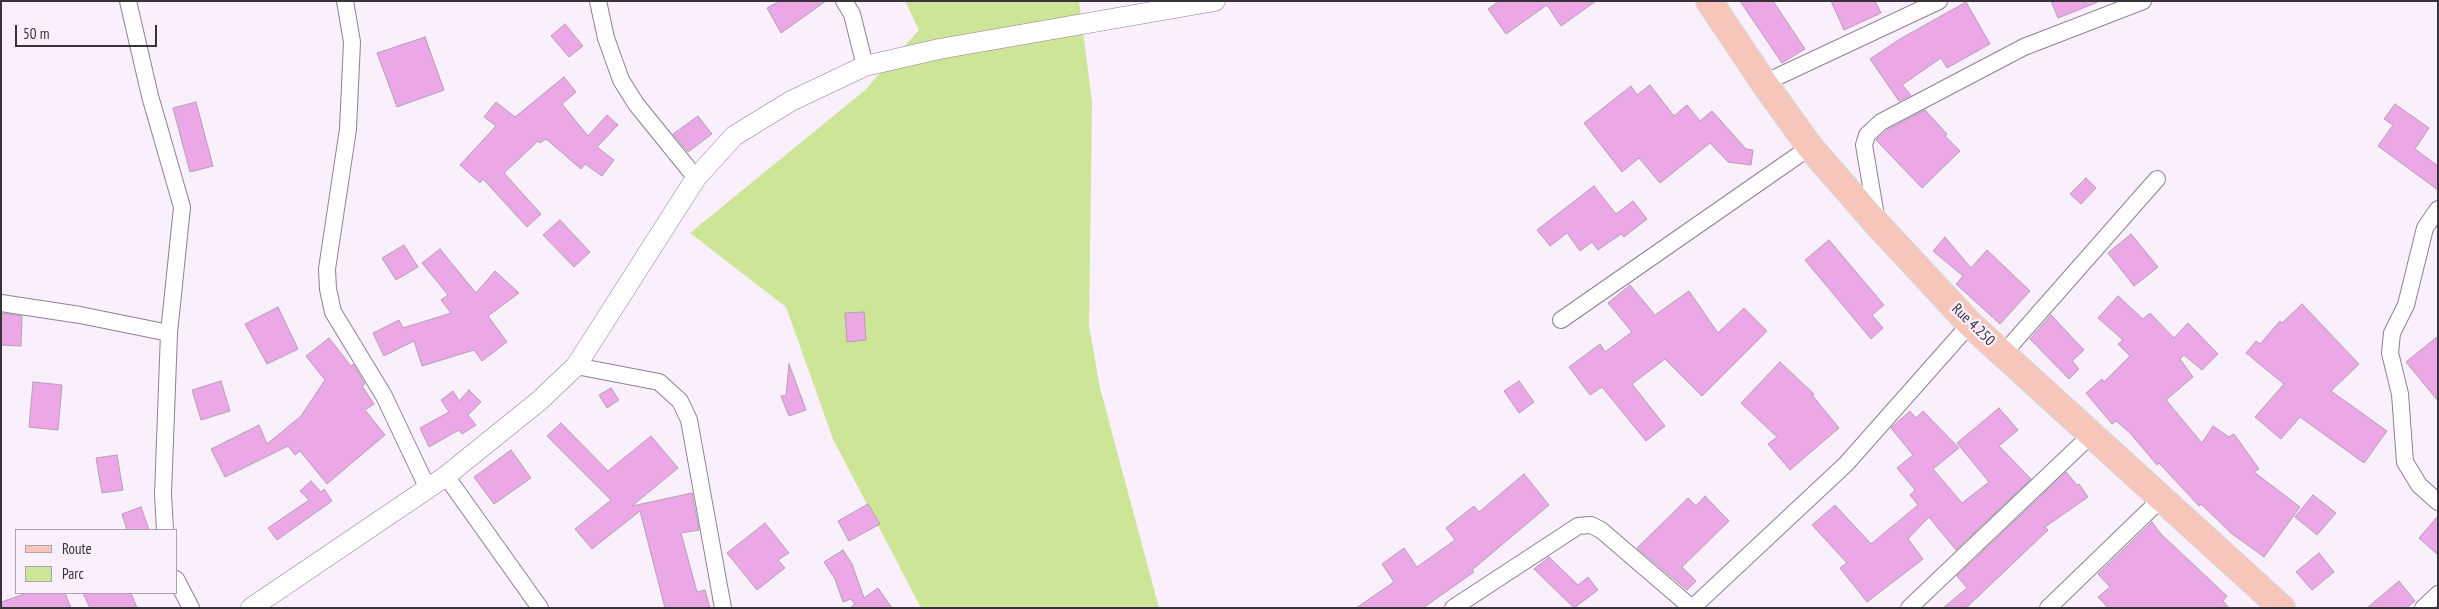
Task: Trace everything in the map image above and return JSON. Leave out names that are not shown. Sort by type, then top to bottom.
[{"type":"main road","name":"Rue 4.250","points":[[1709,1],[1764,83],[1810,146],[1877,224],[1970,324],[2282,608]]},
{"type":"street","points":[[128,1],[150,96],[182,207],[169,333],[162,494],[165,529]]},
{"type":"street","points":[[345,1],[352,42],[348,129],[327,269],[328,290],[333,312],[384,396],[428,489]]},
{"type":"street","points":[[598,1],[606,38],[621,80],[636,104],[696,178]]},
{"type":"street","points":[[844,1],[852,14],[865,66]]},
{"type":"street","points":[[251,608],[446,476],[539,401],[576,366],[696,178],[734,136],[790,101],[865,66],[939,49],[1215,1]]},
{"type":"street","points":[[1764,83],[1939,1]]},
{"type":"street","points":[[1877,224],[1864,145],[1867,135],[1881,122],[2024,48],[2143,1]]},
{"type":"street","points":[[1561,320],[1810,146]]},
{"type":"street","points":[[2003,354],[2157,179]]},
{"type":"street","points":[[2438,209],[2425,228],[2406,305],[2392,333],[2390,353],[2400,394],[2405,462],[2419,485],[2438,502]]},
{"type":"street","points":[[1,303],[169,333]]},
{"type":"street","points":[[1453,608],[1578,526],[1590,525],[1601,530],[1692,608],[1846,464],[1970,324]]},
{"type":"street","points":[[576,366],[659,382],[680,401],[689,420],[703,510],[723,608]]},
{"type":"street","points":[[1910,608],[2092,434]]},
{"type":"street","points":[[446,476],[540,608]]},
{"type":"street","points":[[2048,608],[2162,498]]},
{"type":"street","points":[[178,584],[191,608]]},
{"type":"street","points":[[2423,608],[2438,594]]},
{"type":"green space","points":[[905,1],[1079,1],[1092,102],[1089,326],[1100,388],[1159,608],[921,608],[833,439],[786,307],[690,233],[864,91],[919,30]]},
{"type":"building","points":[[780,1],[826,1],[781,33],[767,8]]},
{"type":"building","points":[[1499,1],[1596,1],[1561,26],[1547,5],[1506,34],[1488,9]]},
{"type":"building","points":[[1740,1],[1773,1],[1805,49],[1782,63]]},
{"type":"building","points":[[1831,1],[1875,1],[1881,13],[1844,30]]},
{"type":"building","points":[[2051,1],[2098,1],[2098,2],[2058,18]]},
{"type":"building","points":[[1966,2],[1990,44],[1947,68],[1941,58],[1902,85],[1911,95],[1899,101],[1870,59],[1900,39]]},
{"type":"building","points":[[565,24],[583,46],[569,57],[551,36]]},
{"type":"building","points":[[425,37],[444,90],[397,107],[377,53]]},
{"type":"building","points":[[564,77],[576,92],[562,104],[588,136],[607,115],[618,125],[597,147],[614,160],[602,176],[585,164],[581,169],[546,139],[540,143],[538,141],[504,173],[541,214],[527,227],[483,179],[480,183],[460,165],[496,126],[484,117],[496,102],[515,117]]},
{"type":"building","points":[[1650,85],[1674,116],[1687,105],[1700,121],[1712,111],[1746,149],[1753,150],[1751,165],[1728,162],[1710,143],[1660,183],[1639,158],[1622,172],[1584,123],[1631,86],[1637,95]]},
{"type":"building","points":[[196,102],[213,166],[190,172],[173,108]]},
{"type":"building","points":[[2395,104],[2429,128],[2415,149],[2438,166],[2438,190],[2378,146],[2393,125],[2384,119]]},
{"type":"building","points":[[1925,110],[1947,134],[1945,136],[1960,151],[1922,188],[1876,140],[1887,130]]},
{"type":"building","points":[[698,116],[712,134],[688,152],[673,134]]},
{"type":"building","points":[[2086,178],[2096,188],[2081,204],[2070,194]]},
{"type":"building","points":[[1594,186],[1616,214],[1633,201],[1647,219],[1624,237],[1621,234],[1598,250],[1592,242],[1580,251],[1567,233],[1550,246],[1537,230]]},
{"type":"building","points":[[560,220],[590,252],[574,267],[543,235]]},
{"type":"building","points":[[2131,234],[2158,267],[2134,286],[2108,253]]},
{"type":"building","points":[[1945,237],[1971,268],[1987,250],[2030,291],[2000,324],[1956,284],[1963,276],[1933,251]]},
{"type":"building","points":[[1829,240],[1884,305],[1872,315],[1883,328],[1871,339],[1805,260]]},
{"type":"building","points":[[404,245],[418,267],[396,280],[382,258]]},
{"type":"building","points":[[440,249],[476,293],[495,271],[519,293],[488,316],[507,342],[482,361],[474,350],[422,366],[414,341],[384,356],[373,333],[399,320],[403,328],[451,313],[441,300],[448,295],[422,263]]},
{"type":"building","points":[[1630,285],[1655,315],[1689,291],[1718,333],[1744,308],[1767,331],[1702,396],[1665,359],[1632,384],[1665,426],[1646,441],[1602,387],[1590,395],[1569,367],[1600,344],[1605,352],[1632,332],[1608,303]]},
{"type":"building","points":[[2118,296],[2143,319],[2150,313],[2174,338],[2188,323],[2218,354],[2202,370],[2184,355],[2180,359],[2193,377],[2166,400],[2202,443],[2213,426],[2229,437],[2234,434],[2259,469],[2254,472],[2300,507],[2264,557],[2231,533],[2201,504],[2199,506],[2159,463],[2157,465],[2130,433],[2116,421],[2112,424],[2086,393],[2102,379],[2104,382],[2130,356],[2118,344],[2123,340],[2098,318]]},
{"type":"building","points":[[2302,304],[2359,364],[2331,391],[2387,431],[2364,463],[2300,417],[2281,439],[2255,417],[2284,384],[2246,353],[2256,341],[2260,344],[2280,321],[2282,323]]},
{"type":"building","points":[[278,307],[298,349],[267,364],[245,324]]},
{"type":"building","points":[[864,312],[866,340],[847,342],[845,313]]},
{"type":"building","points":[[1,313],[22,316],[21,346],[1,345]]},
{"type":"building","points":[[2051,315],[2084,350],[2072,361],[2079,369],[2069,379],[2030,339]]},
{"type":"building","points":[[2438,336],[2438,401],[2406,362]]},
{"type":"building","points":[[329,338],[351,366],[353,364],[365,384],[362,386],[374,404],[365,410],[385,435],[327,484],[300,451],[295,455],[288,446],[225,477],[211,449],[259,425],[267,444],[301,416],[325,380],[306,356]]},
{"type":"building","points":[[1780,362],[1814,394],[1812,395],[1839,428],[1790,470],[1768,444],[1777,437],[1741,403]]},
{"type":"building","points":[[789,364],[806,410],[789,416],[781,396],[786,395]]},
{"type":"building","points":[[221,381],[230,411],[201,420],[192,390]]},
{"type":"building","points":[[1519,381],[1534,402],[1519,413],[1504,391]]},
{"type":"building","points":[[33,382],[62,385],[58,430],[29,427]]},
{"type":"building","points":[[611,388],[619,400],[607,408],[599,395]]},
{"type":"building","points":[[469,390],[481,402],[468,415],[476,425],[462,434],[459,430],[429,447],[420,428],[449,412],[441,400],[453,391],[459,401]]},
{"type":"building","points":[[1999,408],[2018,430],[1999,446],[2031,479],[1956,550],[1929,517],[1908,539],[1923,559],[1867,602],[1840,568],[1847,563],[1812,525],[1835,505],[1871,544],[1918,505],[1910,495],[1915,490],[1897,468],[1913,455],[1891,428],[1910,411],[1916,418],[1923,411],[1959,448],[1933,469],[1962,503],[1989,482],[1957,443]]},
{"type":"building","points":[[561,423],[608,471],[651,436],[678,468],[632,506],[692,493],[699,530],[681,533],[697,592],[705,590],[710,608],[665,608],[640,511],[592,549],[575,529],[611,500],[547,436]]},
{"type":"building","points":[[511,450],[531,478],[494,504],[474,477]]},
{"type":"building","points":[[117,455],[123,490],[102,493],[96,458]]},
{"type":"building","points":[[2066,472],[2077,485],[2079,484],[2088,497],[2045,527],[2048,530],[1966,608],[1943,608],[1967,588],[1957,576]]},
{"type":"building","points":[[1524,474],[1549,505],[1472,570],[1474,572],[1423,608],[1356,608],[1394,582],[1382,564],[1404,548],[1417,567],[1455,540],[1446,528],[1474,506],[1479,512]]},
{"type":"building","points":[[311,481],[321,492],[324,489],[332,501],[277,540],[268,528],[309,500],[300,491]]},
{"type":"building","points":[[2313,495],[2336,513],[2317,535],[2295,517]]},
{"type":"building","points":[[1705,496],[1729,521],[1682,567],[1696,581],[1687,590],[1637,548],[1688,498],[1696,506]]},
{"type":"building","points":[[868,504],[880,524],[849,541],[838,521]]},
{"type":"building","points":[[141,507],[149,529],[127,529],[122,514]]},
{"type":"building","points":[[2438,516],[2438,555],[2419,538]]},
{"type":"building","points":[[2152,522],[2161,534],[2227,596],[2223,601],[2229,608],[2108,608],[2098,597],[2110,587],[2098,574]]},
{"type":"building","points":[[765,523],[789,553],[778,560],[785,568],[757,590],[727,553]]},
{"type":"building","points":[[843,550],[852,564],[864,598],[878,588],[892,608],[850,608],[855,604],[851,599],[843,602],[835,579],[824,562]]},
{"type":"building","points":[[2319,553],[2334,572],[2312,590],[2296,572]]},
{"type":"building","points":[[1549,557],[1578,585],[1588,577],[1598,590],[1574,608],[1534,569]]},
{"type":"building","points":[[2399,581],[2415,601],[2407,608],[2367,608]]},
{"type":"building","points":[[24,594],[65,594],[71,608],[1,608],[1,602]]},
{"type":"building","points":[[83,594],[131,594],[137,608],[90,608]]}]
